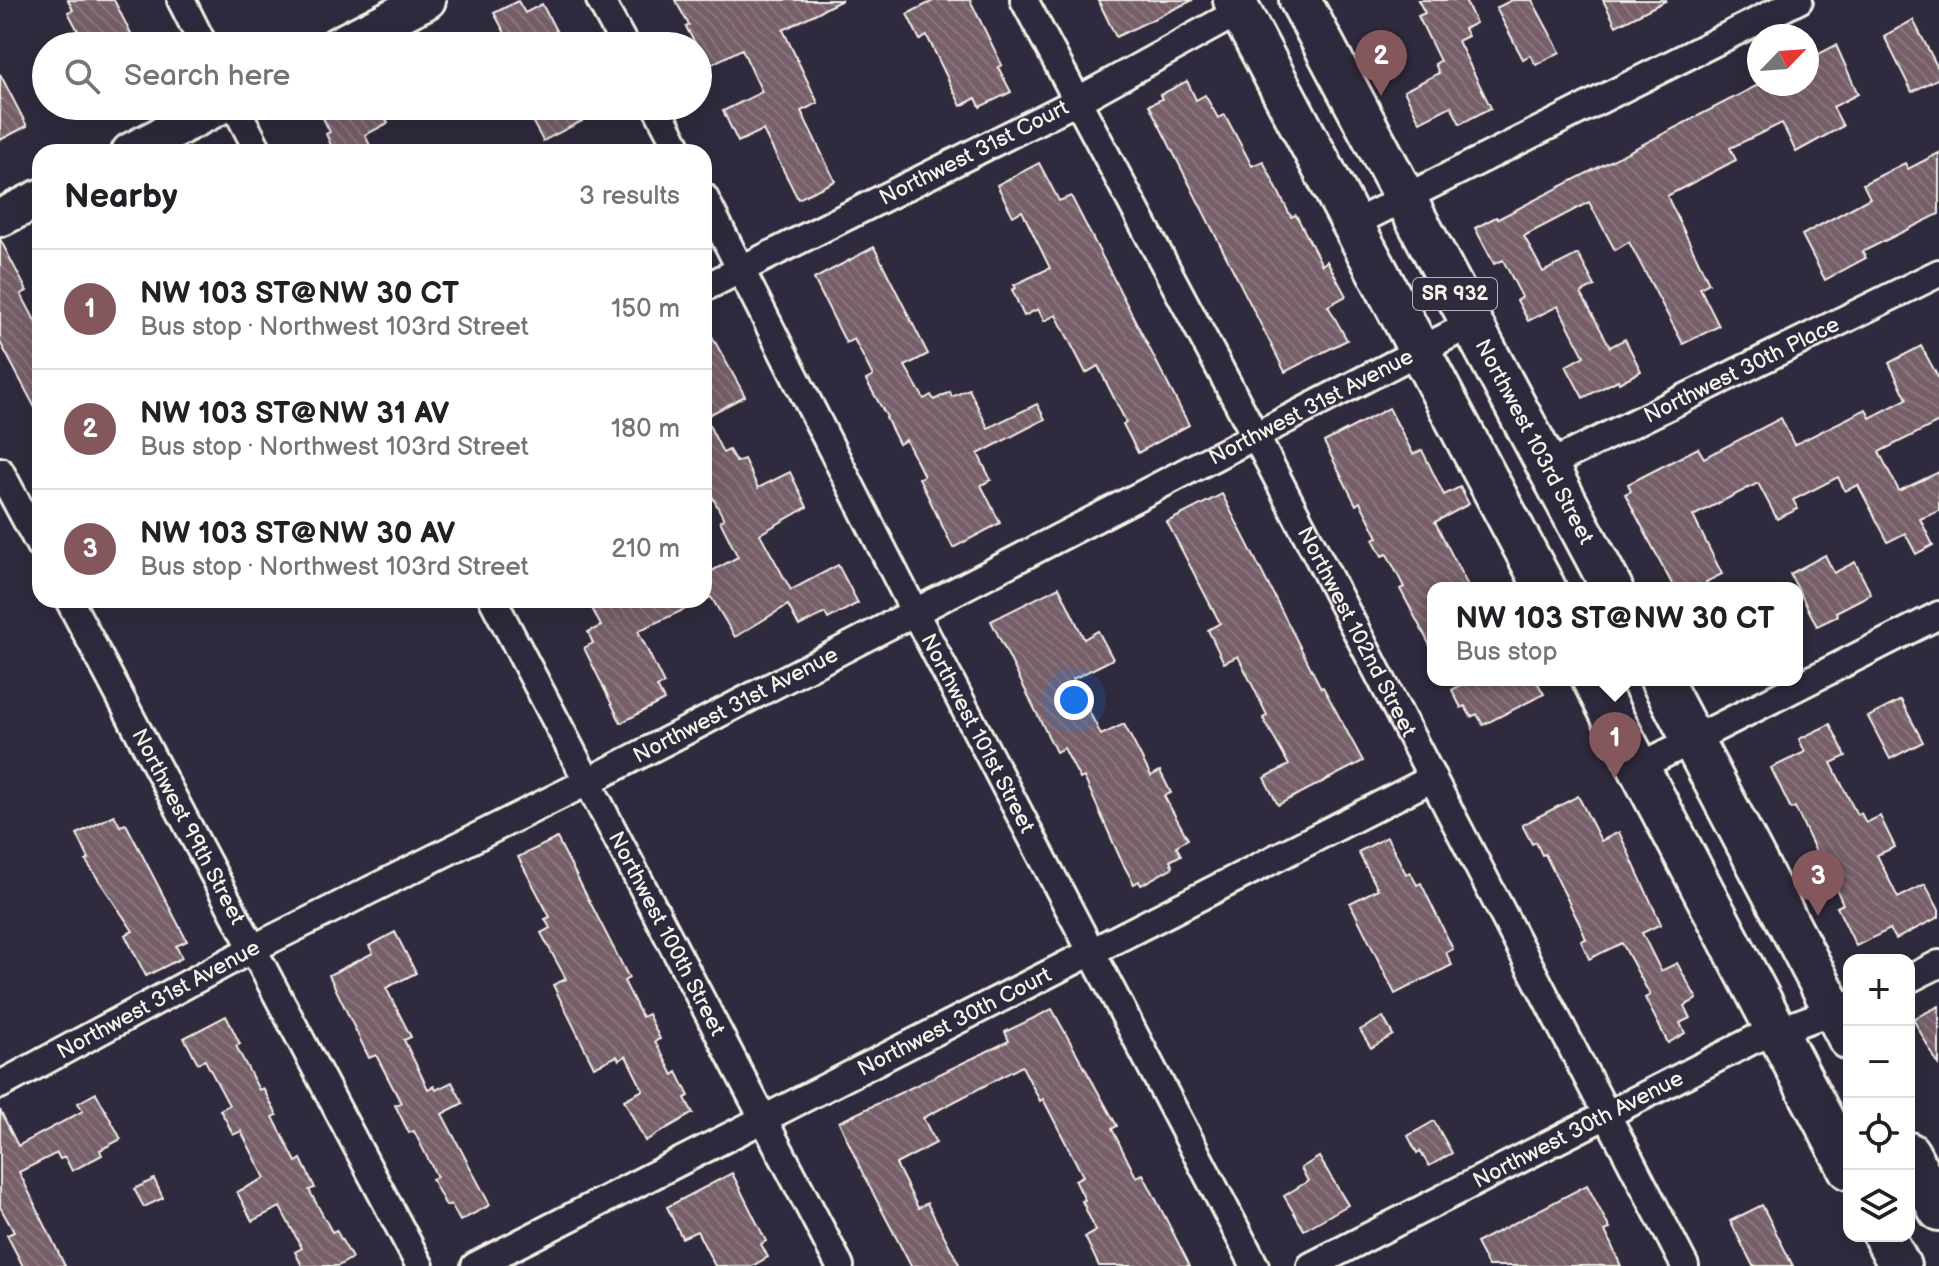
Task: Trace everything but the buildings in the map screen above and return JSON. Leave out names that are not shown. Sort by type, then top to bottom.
[{"type":"main road","points":[[364,32],[427,0]]},
{"type":"main road","name":"Northwest 103rd Street","points":[[1300,0],[1609,582]]},
{"type":"main road","name":"SR 932","points":[[1237,5],[1542,582]]},
{"type":"main road","points":[[145,144],[192,120]]},
{"type":"main road","points":[[0,218],[32,202]]},
{"type":"main road","points":[[1596,686],[1843,1157]]},
{"type":"main road","points":[[1664,686],[1843,1016]]},
{"type":"main road","points":[[1915,1164],[1939,1210]]},
{"type":"main road","points":[[1887,1242],[1900,1266]]},
{"type":"street","points":[[181,0],[197,32]]},
{"type":"street","points":[[600,0],[617,32]]},
{"type":"street","name":"Northwest 102nd Street","points":[[1024,0],[1256,437],[1685,1266]]},
{"type":"street","points":[[1351,225],[1799,0]]},
{"type":"street","name":"Northwest 31st Court","points":[[712,284],[1077,101],[1237,5]]},
{"type":"street","points":[[242,120],[255,144]]},
{"type":"street","points":[[663,120],[676,144]]},
{"type":"street","name":"Northwest 101st Street","points":[[712,212],[914,611],[1255,1266]]},
{"type":"street","name":"Northwest 30th Place","points":[[1546,466],[1939,273]]},
{"type":"street","name":"Northwest 31st Avenue","points":[[0,1085],[254,948],[587,782],[1471,324]]},
{"type":"street","points":[[0,471],[32,531]]},
{"type":"street","name":"Northwest 99th Street","points":[[73,608],[420,1266]]},
{"type":"street","name":"Northwest 100th Street","points":[[497,608],[840,1266]]},
{"type":"street","points":[[1803,684],[1939,615]]},
{"type":"street","points":[[1639,767],[1798,686]]},
{"type":"street","name":"Northwest 30th Court","points":[[475,1266],[1433,778]]},
{"type":"street","points":[[1915,976],[1939,964]]},
{"type":"street","name":"Northwest 30th Avenue","points":[[1311,1266],[1777,1030],[1843,1018]]},
{"type":"place","name":"NW 103 ST@NW 31 AV","points":[[1381,96]]},
{"type":"place","name":"NW 103 ST@NW 30 CT","points":[[1615,778]]},
{"type":"place","name":"NW 103 ST@NW 30 AV","points":[[1818,916]]}]
